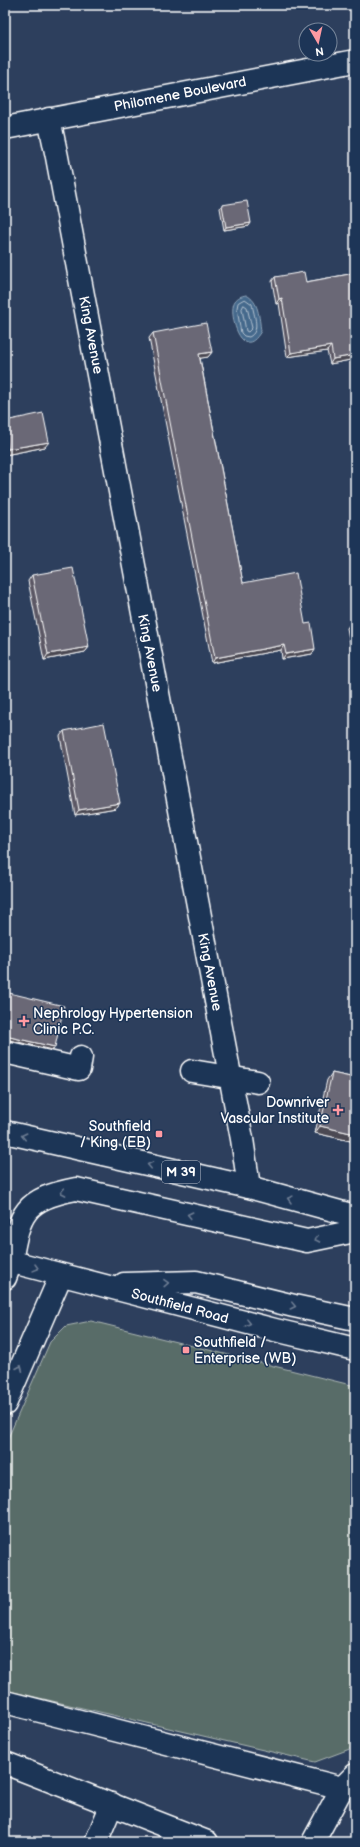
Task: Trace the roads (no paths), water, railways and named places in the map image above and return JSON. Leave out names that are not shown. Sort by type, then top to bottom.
[{"type":"main road","name":"Philomene Boulevard","points":[[5,128],[355,61]]},
{"type":"main road","name":"King Avenue","points":[[49,120],[242,1139],[249,1187]]},
{"type":"main road","points":[[5,1052],[79,1069],[81,1057]]},
{"type":"main road","points":[[192,1071],[258,1082]]},
{"type":"main road","name":"M 39","points":[[5,1132],[249,1187],[355,1216]]},
{"type":"main road","points":[[7,1267],[21,1219],[34,1203],[53,1194],[76,1189],[307,1240],[355,1231]]},
{"type":"main road","name":"Southfield Road","points":[[7,1267],[61,1275],[355,1349]]},
{"type":"main road","points":[[5,1404],[61,1275]]},
{"type":"main road","points":[[99,1285],[196,1282],[355,1319]]},
{"type":"main road","points":[[5,1702],[348,1782],[313,1842]]},
{"type":"main road","points":[[5,1763],[207,1842]]},
{"type":"main road","points":[[96,1842],[112,1804]]},
{"type":"water","points":[[246,295],[254,301],[256,305],[261,331],[254,340],[248,342],[242,339],[238,333],[233,315],[235,301]]},
{"type":"place","name":"Nephrology Hypertension Clinic P.C.","points":[[24,1021]]},
{"type":"place","name":"Downriver Vascular Institute","points":[[338,1110]]},
{"type":"place","name":"Southfield / King (EB)","points":[[159,1134]]},
{"type":"place","name":"Southfield / Enterprise (WB)","points":[[186,1350]]}]
